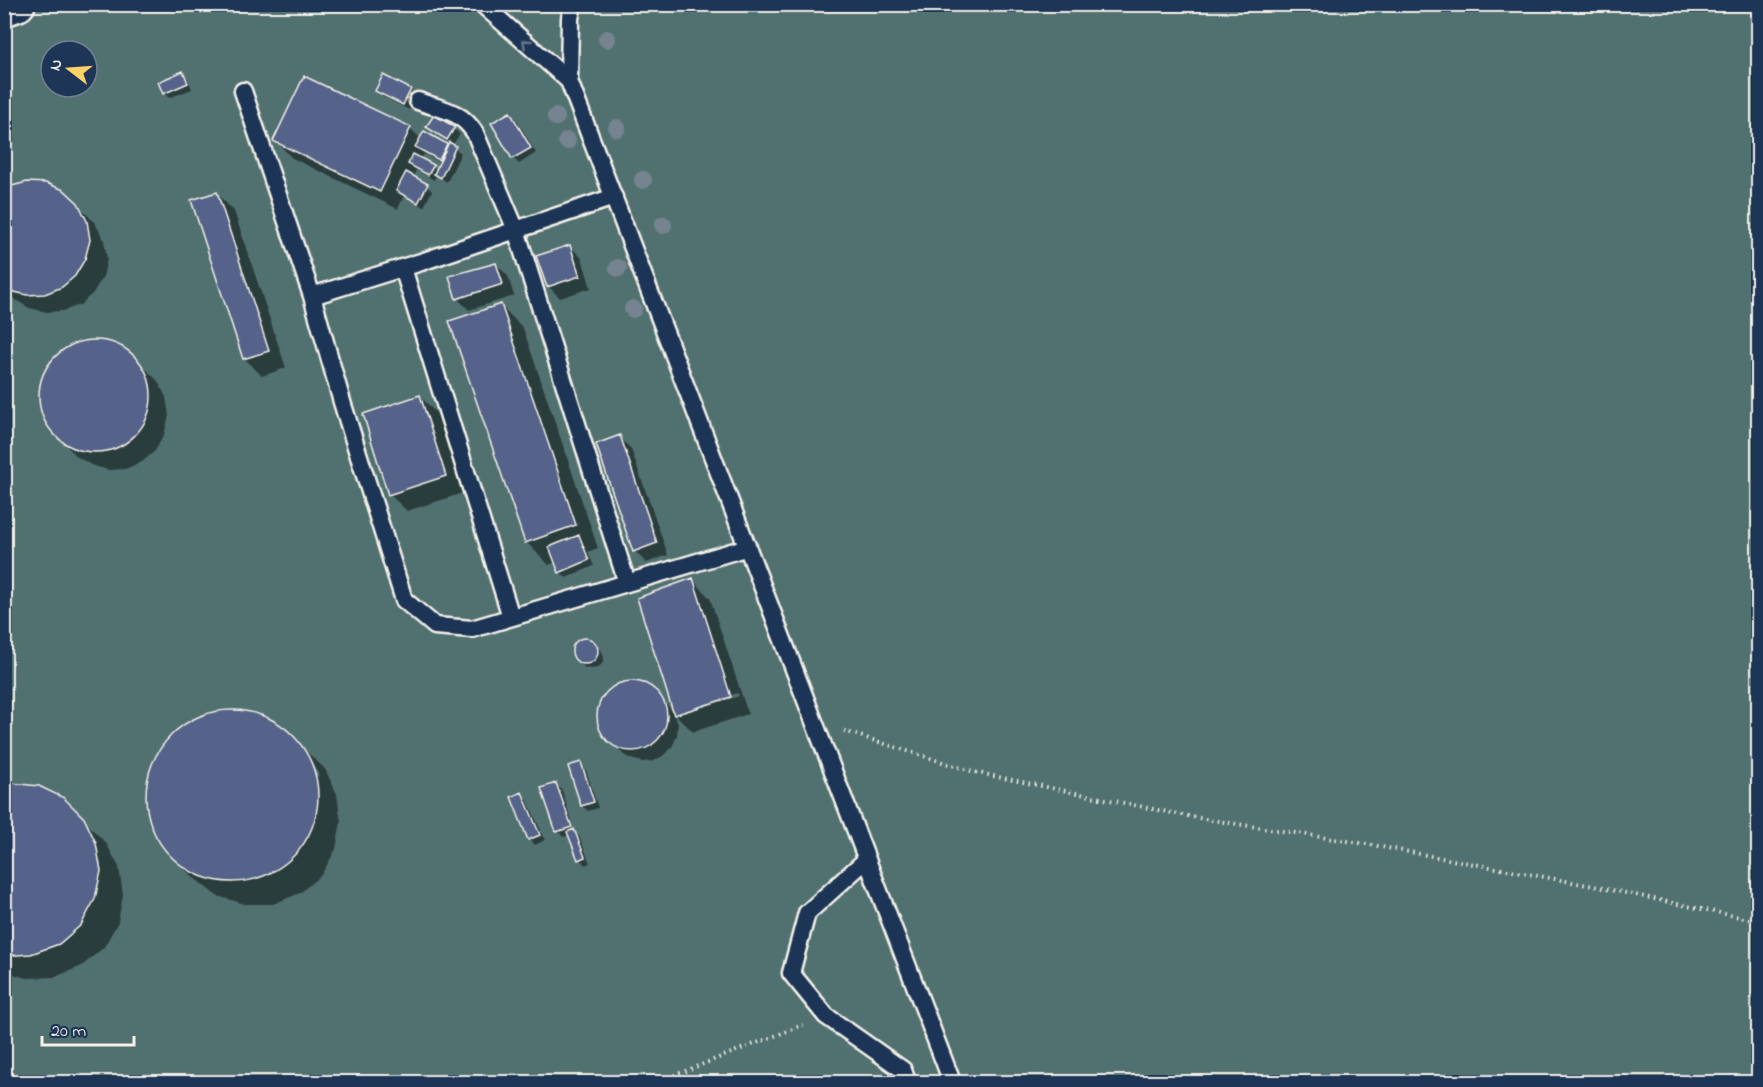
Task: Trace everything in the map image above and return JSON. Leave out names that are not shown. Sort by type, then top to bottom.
[{"type":"street","points":[[4,9],[18,4]]},
{"type":"lane","points":[[482,4],[569,81]]},
{"type":"lane","points":[[573,4],[570,18],[569,81],[952,1083]]},
{"type":"lane","points":[[243,92],[312,296],[342,402],[404,600],[435,626],[472,629],[748,547]]},
{"type":"lane","points":[[418,101],[461,116],[475,133],[516,230],[627,583]]},
{"type":"lane","points":[[312,296],[614,197]]},
{"type":"lane","points":[[403,268],[511,617]]},
{"type":"lane","points":[[867,859],[807,913],[791,973],[826,1016],[903,1070],[907,1083]]},
{"type":"path","points":[[814,722],[985,774],[1192,817],[1366,844],[1559,879],[1758,921]]},
{"type":"path","points":[[657,1083],[826,1016]]},
{"type":"green space","points":[[5,5],[1758,5],[1758,1082],[5,1082]]},
{"type":"building","points":[[183,71],[188,83],[163,94],[158,82]]},
{"type":"building","points":[[383,75],[411,89],[403,105],[375,91]]},
{"type":"building","points":[[304,76],[411,127],[380,192],[273,141]]},
{"type":"building","points":[[510,112],[531,148],[512,159],[491,123]]},
{"type":"building","points":[[434,115],[455,127],[447,140],[426,127]]},
{"type":"building","points":[[424,131],[447,144],[439,160],[415,147]]},
{"type":"building","points":[[449,142],[456,146],[441,178],[434,174]]},
{"type":"building","points":[[413,154],[434,165],[428,175],[408,164]]},
{"type":"building","points":[[406,172],[428,184],[418,203],[396,191]]},
{"type":"building","points":[[27,182],[46,183],[64,190],[78,203],[87,221],[90,240],[85,259],[75,276],[62,287],[45,294],[27,295],[10,291],[4,287],[4,189]]},
{"type":"building","points":[[217,192],[269,351],[243,359],[191,200]]},
{"type":"building","points":[[570,245],[580,276],[547,287],[536,256]]},
{"type":"building","points":[[496,263],[503,284],[456,299],[449,276]]},
{"type":"building","points":[[501,304],[576,525],[525,543],[449,321]]},
{"type":"building","points":[[95,340],[117,344],[135,356],[147,374],[151,396],[147,418],[135,436],[117,448],[95,452],[73,448],[55,436],[43,418],[39,396],[43,374],[55,356],[73,344]]},
{"type":"building","points":[[420,395],[446,476],[388,495],[363,414]]},
{"type":"building","points":[[620,435],[657,543],[633,552],[596,444]]},
{"type":"building","points":[[579,535],[589,560],[559,573],[549,547]]},
{"type":"building","points":[[693,578],[731,697],[674,715],[637,598]]},
{"type":"building","points":[[585,638],[595,641],[598,651],[595,661],[585,664],[575,661],[572,651],[575,641]]},
{"type":"building","points":[[632,681],[645,684],[657,691],[664,703],[667,716],[664,729],[657,741],[645,748],[632,751],[619,748],[607,741],[600,729],[597,716],[600,703],[607,691],[619,684]]},
{"type":"building","points":[[232,710],[265,717],[293,735],[311,763],[318,796],[311,829],[293,857],[265,875],[232,882],[199,875],[171,857],[153,829],[146,796],[153,763],[171,735],[199,717]]},
{"type":"building","points":[[581,762],[594,802],[581,806],[568,766]]},
{"type":"building","points":[[556,783],[572,827],[556,832],[541,788]]},
{"type":"building","points":[[4,784],[39,786],[64,798],[84,818],[96,843],[101,871],[95,899],[81,925],[59,944],[31,954],[4,956]]},
{"type":"building","points":[[522,792],[540,835],[528,840],[511,797]]},
{"type":"building","points":[[574,829],[585,857],[578,860],[567,832]]}]
